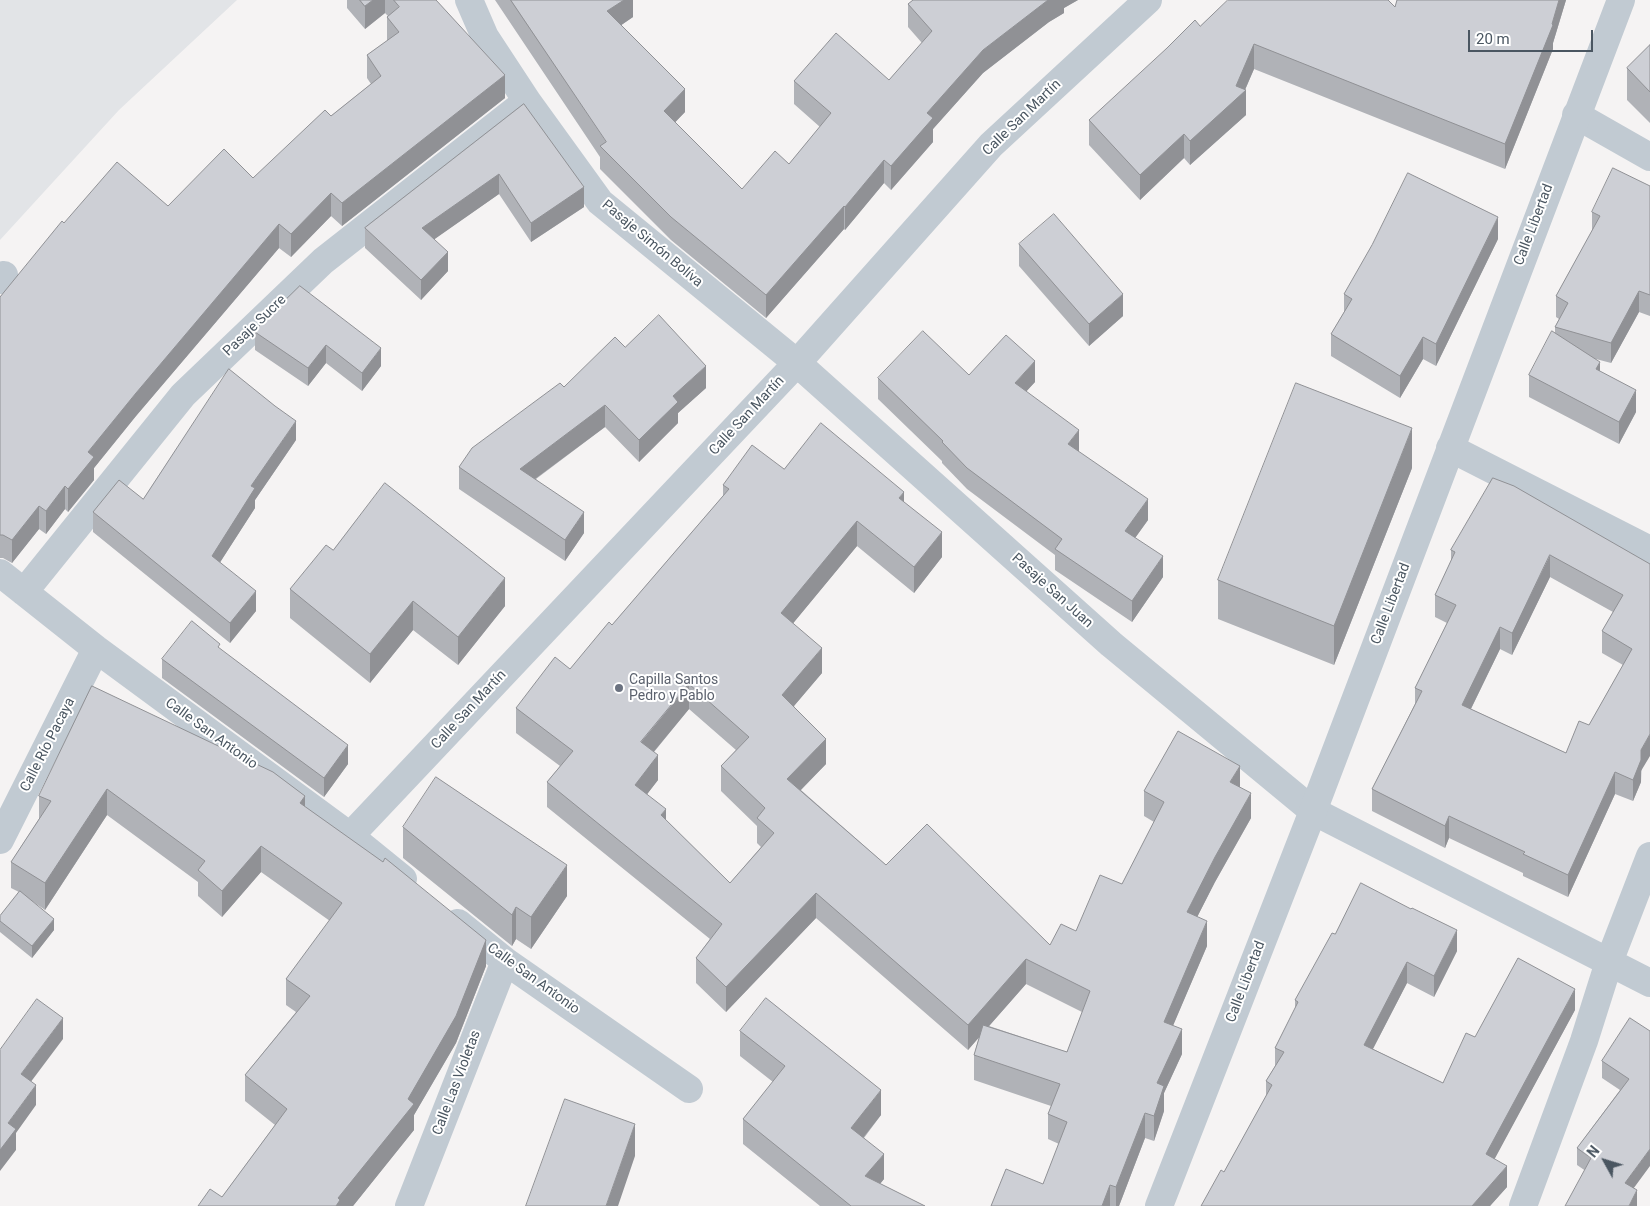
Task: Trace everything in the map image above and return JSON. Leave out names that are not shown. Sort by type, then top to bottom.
[{"type":"street","name":"Pasaje Simón Bolíva","points":[[469,0],[485,37],[527,101],[600,202],[797,363]]},
{"type":"street","name":"Calle San Martín","points":[[350,836],[797,363],[991,145],[1148,0]]},
{"type":"street","name":"Calle Libertad","points":[[1159,1206],[1313,811],[1621,0]]},
{"type":"street","name":"Pasaje Sucre","points":[[24,592],[183,395],[323,261],[527,101]]},
{"type":"street","points":[[1576,115],[1650,157]]},
{"type":"street","name":"Pasaje San Juan","points":[[797,363],[1111,644],[1313,811],[1650,984]]},
{"type":"street","points":[[1450,448],[1650,550]]},
{"type":"street","name":"Calle San Antonio","points":[[0,573],[96,649],[350,836],[505,961],[689,1089]]},
{"type":"street","name":"Calle Río Pacaya","points":[[0,840],[96,649]]},
{"type":"street","points":[[1523,1206],[1584,1042],[1609,962],[1650,856]]},
{"type":"street","name":"Calle Las Violetas","points":[[409,1206],[505,961]]},
{"type":"shaded area","points":[[0,0],[237,0],[119,110],[0,240]]},
{"type":"building","points":[[360,0],[373,0],[365,6]]},
{"type":"building","points":[[394,0],[436,0],[505,75],[342,203],[331,193],[291,234],[279,224],[88,452],[94,457],[68,489],[65,486],[46,511],[39,506],[12,540],[0,535],[0,297],[62,221],[64,223],[117,162],[168,206],[224,149],[253,178],[325,110],[331,116],[381,76],[367,55],[399,32],[387,17],[399,7]]},
{"type":"building","points":[[511,0],[624,0],[607,11],[685,89],[664,111],[742,189],[775,151],[789,164],[831,113],[794,81],[836,33],[889,80],[932,31],[908,4],[913,0],[1048,0],[983,50],[927,113],[933,118],[891,166],[884,160],[845,207],[766,295],[671,217],[600,146],[606,142]]},
{"type":"building","points":[[1228,0],[1388,0],[1395,7],[1397,0],[1559,0],[1553,25],[1505,144],[1254,44],[1236,86],[1246,90],[1190,141],[1184,134],[1140,175],[1089,120],[1195,20],[1200,26]]},
{"type":"building","points":[[1650,45],[1650,92],[1627,68]]},
{"type":"building","points":[[524,104],[584,187],[531,223],[499,174],[422,228],[448,252],[421,280],[365,228]]},
{"type":"building","points":[[1613,168],[1650,186],[1650,295],[1639,291],[1611,343],[1555,327],[1568,303],[1556,296],[1600,216],[1592,212]]},
{"type":"building","points":[[1408,173],[1498,217],[1436,344],[1423,337],[1400,376],[1331,334],[1352,299],[1344,294],[1372,245]]},
{"type":"building","points":[[1054,214],[1123,294],[1089,324],[1019,244]]},
{"type":"building","points":[[300,286],[381,348],[362,373],[326,345],[308,368],[255,332]]},
{"type":"building","points":[[659,315],[706,366],[673,396],[678,402],[639,440],[605,405],[520,469],[584,512],[565,540],[459,467],[472,448],[560,383],[564,387],[615,337],[625,347]]},
{"type":"building","points":[[923,331],[969,375],[1006,335],[1035,361],[1015,383],[1079,430],[1068,444],[1148,499],[1125,531],[1163,556],[1132,601],[1055,549],[1062,539],[967,468],[943,441],[878,378]]},
{"type":"building","points":[[1552,331],[1600,362],[1596,369],[1636,390],[1619,422],[1529,375]]},
{"type":"building","points":[[229,369],[296,421],[251,486],[255,488],[212,556],[256,591],[230,623],[93,512],[119,480],[143,499]]},
{"type":"building","points":[[1296,383],[1412,428],[1334,626],[1218,580]]},
{"type":"building","points":[[821,423],[904,492],[899,498],[942,532],[914,567],[857,521],[781,613],[822,648],[782,695],[826,739],[787,779],[886,865],[927,824],[1050,945],[1061,924],[1076,931],[1100,875],[1122,884],[1164,802],[1144,791],[1178,731],[1240,766],[1230,782],[1251,793],[1187,912],[1207,921],[1164,1022],[1182,1029],[1157,1083],[1164,1086],[1154,1116],[1145,1113],[1116,1187],[1110,1185],[1102,1206],[991,1206],[1006,1169],[1043,1184],[1067,1122],[1048,1114],[1060,1084],[974,1055],[983,1025],[1067,1052],[1090,991],[1026,959],[968,1025],[816,893],[726,987],[696,958],[722,924],[547,782],[573,751],[516,708],[555,657],[570,669],[609,622],[612,625],[729,489],[723,485],[752,445],[784,469]],"holes":[[[689,684],[749,737],[721,766],[765,808],[757,818],[774,833],[730,883],[661,815],[666,809],[635,785],[658,755],[641,742]]]},
{"type":"building","points":[[1493,478],[1514,486],[1650,564],[1650,734],[1641,750],[1641,760],[1633,780],[1615,772],[1568,875],[1523,854],[1525,852],[1449,816],[1445,826],[1372,789],[1422,691],[1415,688],[1456,605],[1435,595],[1455,552],[1451,550]],"holes":[[[1550,555],[1623,595],[1602,631],[1632,649],[1589,725],[1579,721],[1566,753],[1462,705],[1500,627],[1512,633]]]},
{"type":"building","points":[[385,483],[505,578],[458,637],[413,601],[370,654],[290,589],[326,545],[333,550]]},
{"type":"building","points":[[192,621],[220,644],[218,647],[348,745],[324,778],[162,659]]},
{"type":"building","points":[[92,686],[273,772],[305,796],[300,803],[383,862],[385,858],[486,940],[456,1016],[408,1099],[414,1104],[338,1198],[340,1200],[336,1206],[198,1206],[210,1189],[222,1197],[287,1109],[245,1075],[310,996],[286,979],[342,903],[261,846],[222,891],[198,870],[205,861],[107,789],[45,883],[11,862],[51,801],[39,796]]},
{"type":"building","points":[[436,777],[567,865],[531,917],[516,907],[512,915],[403,827]]},
{"type":"building","points":[[1361,883],[1457,930],[1434,976],[1407,962],[1364,1045],[1443,1083],[1466,1033],[1475,1037],[1518,958],[1575,989],[1486,1154],[1507,1166],[1472,1206],[1201,1206],[1221,1170],[1224,1172],[1272,1085],[1266,1081],[1284,1052],[1275,1048],[1298,1002],[1295,1000],[1332,933],[1335,934]]},
{"type":"building","points":[[20,891],[54,919],[32,946],[0,921],[0,916]]},
{"type":"building","points":[[766,998],[881,1090],[851,1128],[884,1154],[865,1176],[925,1206],[851,1206],[743,1119],[785,1066],[740,1031]]},
{"type":"building","points":[[37,999],[63,1018],[21,1074],[36,1085],[8,1123],[16,1129],[0,1150],[0,1050]]},
{"type":"building","points":[[1630,1018],[1650,1031],[1650,1149],[1625,1183],[1637,1190],[1629,1206],[1565,1206],[1591,1158],[1577,1148],[1629,1079],[1602,1061]]},
{"type":"building","points":[[565,1099],[635,1124],[606,1206],[526,1206]]},
{"type":"place","name":"Capilla Santos Pedro y Pablo","points":[[619,688]]}]
